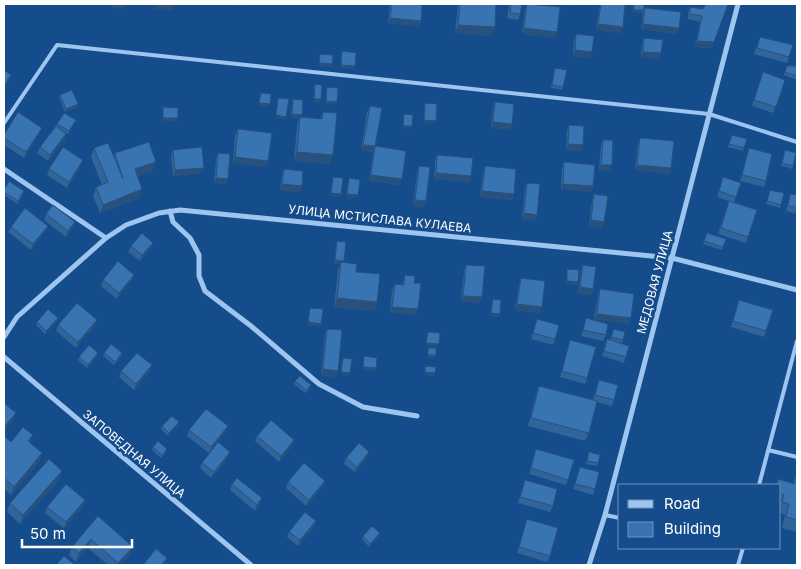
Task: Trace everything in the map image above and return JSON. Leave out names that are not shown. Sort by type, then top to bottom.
[{"type":"street","name":"МЕДОВАЯ УЛИЦА","points":[[589,565],[605,515],[738,4]]},
{"type":"street","points":[[4,169],[106,238]]},
{"type":"street","name":"УЛИЦА МСТИСЛАВА КУЛАЕВА","points":[[4,337],[17,317],[106,238],[126,225],[158,213],[180,210],[672,258],[797,290]]},
{"type":"street","points":[[170,211],[173,222],[190,238],[199,255],[199,276],[205,291],[251,326],[319,384],[363,407],[417,416]]},
{"type":"street","name":"ЗАПОВЕДНАЯ УЛИЦА","points":[[4,357],[251,565]]},
{"type":"lane","points":[[4,123],[57,45],[709,114],[797,142]]},
{"type":"lane","points":[[759,484],[797,341]]},
{"type":"lane","points":[[768,450],[797,457]]},
{"type":"lane","points":[[605,515],[618,518]]},
{"type":"lane","points":[[738,565],[742,549]]},
{"type":"building","points":[[392,4],[422,4],[421,21],[390,18]]},
{"type":"building","points":[[460,4],[496,4],[495,27],[458,25]]},
{"type":"building","points":[[511,4],[522,4],[520,14],[510,13]]},
{"type":"building","points":[[527,4],[560,7],[557,32],[524,28]]},
{"type":"building","points":[[601,4],[625,4],[623,27],[598,24]]},
{"type":"building","points":[[634,4],[644,4],[644,10],[634,10]]},
{"type":"building","points":[[706,4],[728,4],[714,42],[697,41],[702,16],[690,14],[690,7],[703,9]]},
{"type":"building","points":[[645,8],[681,12],[679,28],[643,24]]},
{"type":"building","points":[[576,34],[594,36],[592,52],[575,50]]},
{"type":"building","points":[[760,37],[793,45],[789,57],[757,48]]},
{"type":"building","points":[[644,38],[663,40],[661,53],[643,52]]},
{"type":"building","points":[[342,51],[356,53],[355,66],[341,65]]},
{"type":"building","points":[[320,54],[333,55],[332,64],[319,63]]},
{"type":"building","points":[[787,66],[797,66],[797,76],[785,72]]},
{"type":"building","points":[[555,68],[567,70],[563,87],[552,85]]},
{"type":"building","points":[[4,70],[11,75],[4,85]]},
{"type":"building","points":[[763,72],[785,80],[776,107],[754,100]]},
{"type":"building","points":[[315,84],[322,85],[321,99],[314,99]]},
{"type":"building","points":[[327,87],[338,88],[337,102],[326,101]]},
{"type":"building","points":[[72,90],[78,104],[66,109],[60,95]]},
{"type":"building","points":[[261,93],[271,94],[270,104],[259,103]]},
{"type":"building","points":[[278,98],[289,99],[286,117],[276,115]]},
{"type":"building","points":[[293,99],[303,100],[302,115],[292,114]]},
{"type":"building","points":[[495,102],[514,104],[512,124],[493,122]]},
{"type":"building","points":[[425,103],[437,104],[436,121],[424,120]]},
{"type":"building","points":[[370,106],[382,108],[375,146],[363,145]]},
{"type":"building","points":[[163,107],[178,108],[178,118],[163,118]]},
{"type":"building","points":[[18,112],[42,128],[26,152],[4,138]]},
{"type":"building","points":[[323,112],[337,113],[333,155],[297,152],[300,117],[322,119]]},
{"type":"building","points":[[64,113],[76,120],[69,131],[57,124]]},
{"type":"building","points":[[404,114],[413,115],[412,126],[403,126]]},
{"type":"building","points":[[569,125],[584,126],[583,145],[568,144]]},
{"type":"building","points":[[56,126],[66,134],[50,155],[40,147]]},
{"type":"building","points":[[238,129],[272,133],[268,161],[235,157]]},
{"type":"building","points":[[732,135],[747,139],[744,148],[729,144]]},
{"type":"building","points":[[640,138],[674,141],[671,168],[637,165]]},
{"type":"building","points":[[603,140],[613,140],[612,165],[601,165]]},
{"type":"building","points":[[149,142],[156,162],[135,169],[142,189],[103,205],[96,187],[108,182],[94,148],[108,143],[123,179],[115,153]]},
{"type":"building","points":[[375,146],[406,151],[402,179],[371,175]]},
{"type":"building","points":[[63,147],[83,160],[69,182],[49,169]]},
{"type":"building","points":[[202,147],[204,168],[175,170],[173,150]]},
{"type":"building","points":[[749,148],[772,154],[766,181],[742,175]]},
{"type":"building","points":[[785,150],[796,153],[793,166],[782,163]]},
{"type":"building","points":[[218,153],[230,154],[228,179],[216,178]]},
{"type":"building","points":[[437,155],[473,158],[471,176],[436,173]]},
{"type":"building","points":[[564,162],[595,165],[593,186],[563,184]]},
{"type":"building","points":[[419,166],[430,167],[426,201],[415,200]]},
{"type":"building","points":[[485,166],[516,169],[514,194],[482,191]]},
{"type":"building","points":[[284,169],[303,171],[302,186],[282,184]]},
{"type":"building","points":[[333,177],[343,178],[341,194],[331,193]]},
{"type":"building","points":[[723,177],[741,183],[736,197],[719,191]]},
{"type":"building","points":[[349,178],[360,180],[358,195],[347,194]]},
{"type":"building","points":[[9,181],[24,191],[18,201],[4,192]]},
{"type":"building","points":[[527,183],[540,184],[537,215],[524,213]]},
{"type":"building","points":[[770,190],[784,193],[781,205],[767,201]]},
{"type":"building","points":[[594,194],[608,196],[604,222],[591,220]]},
{"type":"building","points":[[790,194],[797,195],[797,207],[788,206]]},
{"type":"building","points":[[729,201],[757,210],[748,237],[721,228]]},
{"type":"building","points":[[53,205],[75,222],[68,231],[46,214]]},
{"type":"building","points":[[25,208],[48,226],[33,244],[11,227]]},
{"type":"building","points":[[142,233],[153,243],[142,255],[131,246]]},
{"type":"building","points":[[707,233],[726,239],[723,247],[704,241]]},
{"type":"building","points":[[337,241],[346,242],[344,261],[335,260]]},
{"type":"building","points":[[118,261],[134,275],[119,293],[103,280]]},
{"type":"building","points":[[341,262],[357,264],[356,272],[380,274],[377,302],[337,298]]},
{"type":"building","points":[[466,265],[485,266],[482,297],[463,296]]},
{"type":"building","points":[[583,265],[596,267],[593,289],[580,287]]},
{"type":"building","points":[[567,269],[579,270],[578,282],[567,281]]},
{"type":"building","points":[[405,275],[415,276],[414,283],[421,283],[418,309],[392,307],[395,284],[404,285]]},
{"type":"building","points":[[521,278],[545,281],[542,307],[517,304]]},
{"type":"building","points":[[600,289],[634,294],[631,318],[597,314]]},
{"type":"building","points":[[493,299],[501,300],[500,314],[491,313]]},
{"type":"building","points":[[739,300],[773,310],[766,331],[733,321]]},
{"type":"building","points":[[77,303],[97,320],[78,342],[58,325]]},
{"type":"building","points":[[310,308],[323,309],[321,324],[308,322]]},
{"type":"building","points":[[48,309],[58,318],[46,331],[37,322]]},
{"type":"building","points":[[586,318],[608,324],[606,335],[583,330]]},
{"type":"building","points":[[537,319],[559,325],[555,339],[533,333]]},
{"type":"building","points":[[327,329],[342,330],[338,371],[323,369]]},
{"type":"building","points":[[614,329],[625,332],[623,340],[611,337]]},
{"type":"building","points":[[428,332],[440,333],[439,344],[426,343]]},
{"type":"building","points":[[607,339],[629,346],[626,357],[604,351]]},
{"type":"building","points":[[570,340],[596,347],[587,378],[562,371]]},
{"type":"building","points":[[111,344],[122,353],[115,362],[104,353]]},
{"type":"building","points":[[89,345],[98,353],[88,365],[79,357]]},
{"type":"building","points":[[428,348],[436,348],[436,355],[428,355]]},
{"type":"building","points":[[137,353],[152,365],[136,384],[121,371]]},
{"type":"building","points":[[364,356],[377,358],[376,368],[363,367]]},
{"type":"building","points":[[343,358],[352,359],[350,373],[341,372]]},
{"type":"building","points":[[425,366],[436,367],[435,373],[425,372]]},
{"type":"building","points":[[300,376],[311,385],[306,390],[295,381]]},
{"type":"building","points":[[599,380],[618,385],[614,400],[595,395]]},
{"type":"building","points":[[539,386],[597,401],[589,433],[531,418]]},
{"type":"building","points":[[4,403],[16,413],[4,427]]},
{"type":"building","points":[[206,409],[228,426],[211,447],[189,430]]},
{"type":"building","points":[[172,416],[179,422],[169,433],[162,426]]},
{"type":"building","points":[[271,420],[294,440],[281,456],[257,436]]},
{"type":"building","points":[[23,427],[33,435],[28,441],[42,453],[14,487],[4,478],[4,436],[11,442]]},
{"type":"building","points":[[158,441],[167,449],[162,455],[153,447]]},
{"type":"building","points":[[218,442],[230,452],[214,472],[202,463]]},
{"type":"building","points":[[359,443],[369,452],[357,467],[346,458]]},
{"type":"building","points":[[536,449],[574,460],[568,480],[531,468]]},
{"type":"building","points":[[589,452],[600,455],[598,463],[587,461]]},
{"type":"building","points":[[49,459],[62,471],[23,515],[10,503]]},
{"type":"building","points":[[304,463],[325,481],[309,500],[288,482]]},
{"type":"building","points":[[580,467],[599,472],[595,489],[575,484]]},
{"type":"building","points":[[797,472],[797,520],[786,517],[789,504],[782,502],[784,495],[781,494],[781,484],[777,484],[778,479],[794,484]]},
{"type":"building","points":[[237,478],[262,498],[257,505],[232,484]]},
{"type":"building","points":[[525,480],[557,489],[553,506],[520,497]]},
{"type":"building","points":[[66,484],[85,500],[66,522],[47,507]]},
{"type":"building","points":[[305,512],[316,521],[300,540],[289,532]]},
{"type":"building","points":[[98,516],[133,547],[118,563],[91,539],[79,553],[72,547]]},
{"type":"building","points":[[527,519],[558,528],[550,556],[519,547]]},
{"type":"building","points":[[372,526],[380,533],[370,544],[363,536]]},
{"type":"building","points":[[156,549],[167,558],[161,565],[143,565]]},
{"type":"building","points":[[64,556],[75,565],[56,565]]}]
